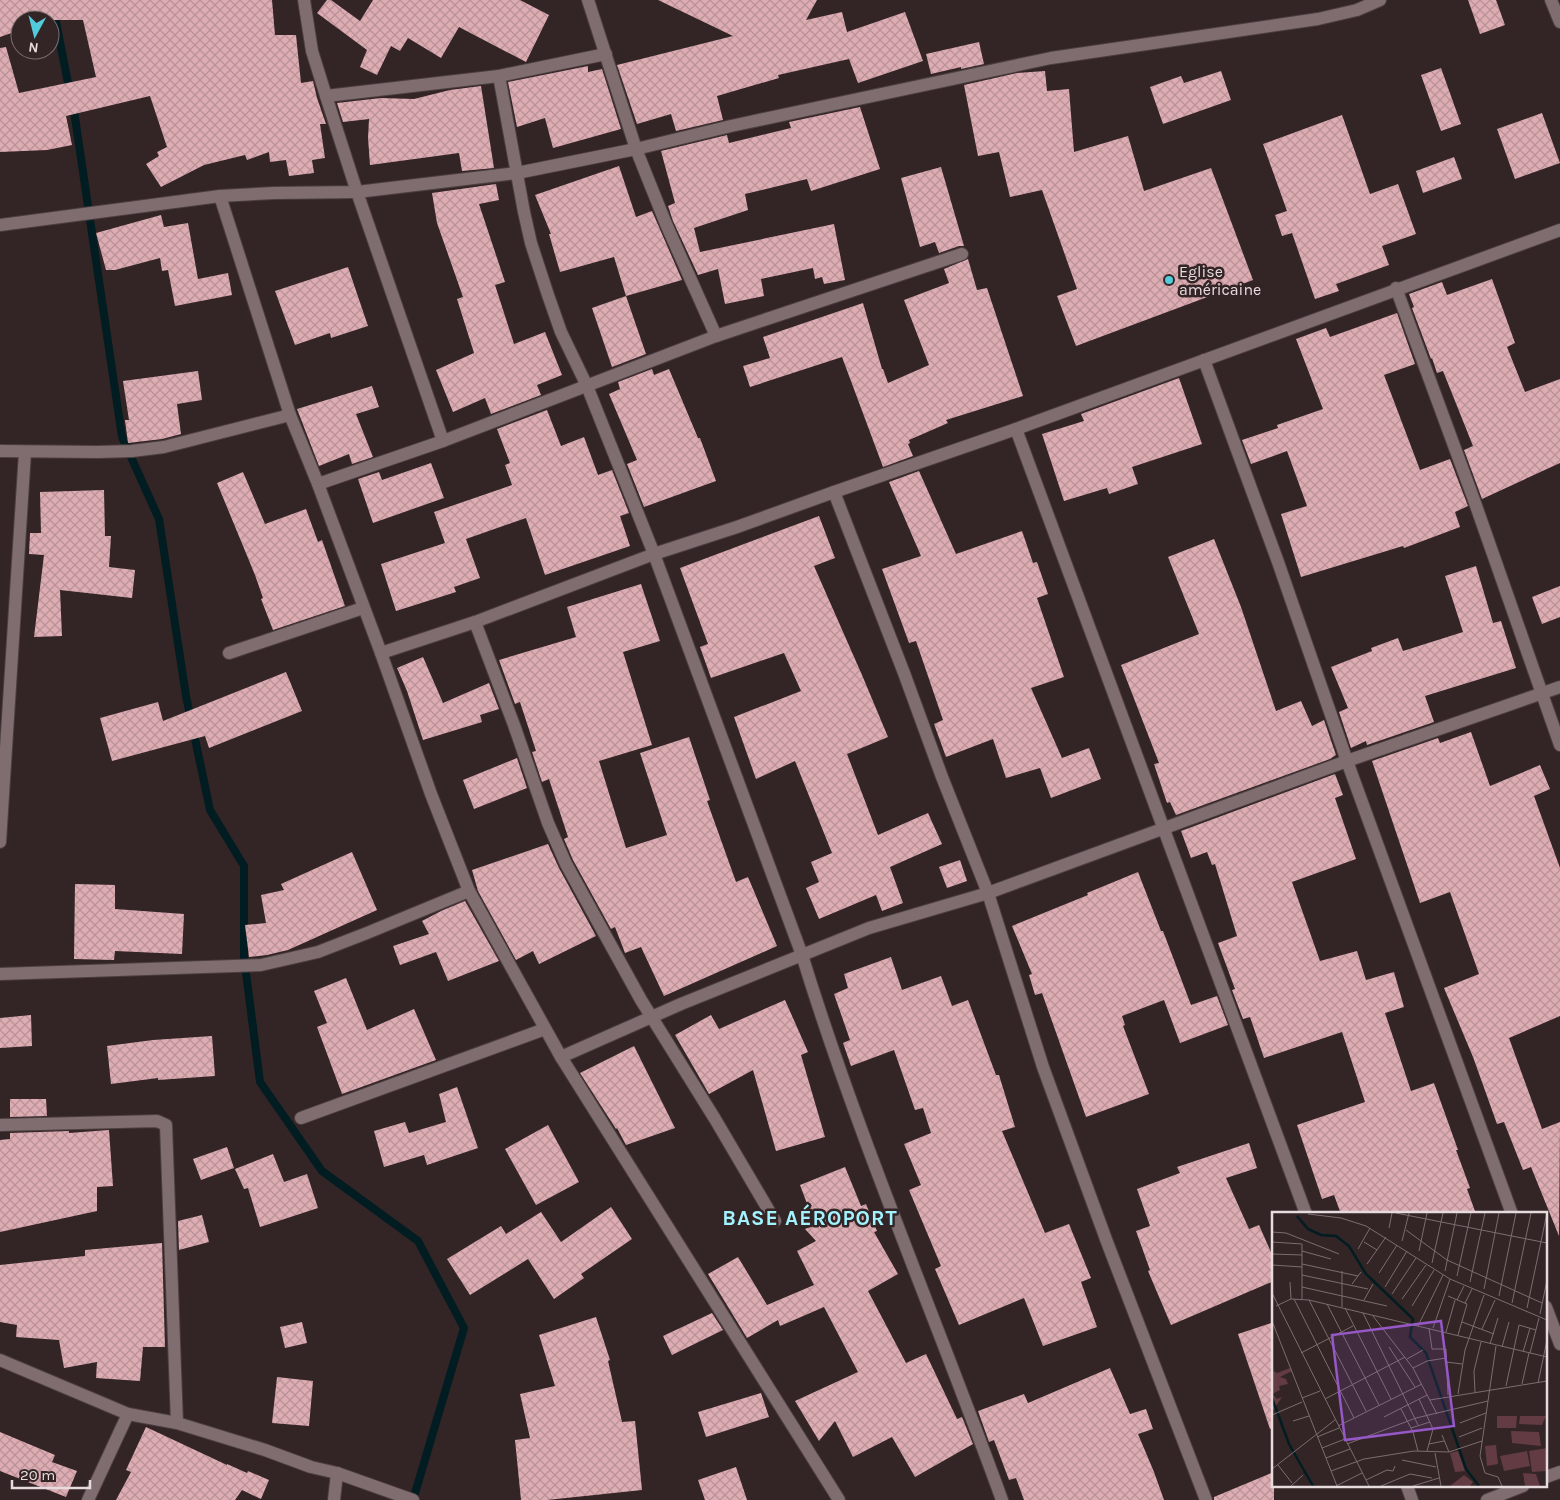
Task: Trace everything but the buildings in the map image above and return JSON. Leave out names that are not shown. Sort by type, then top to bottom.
[{"type":"street","points":[[304,0],[312,51],[326,96],[443,441]]},
{"type":"street","points":[[588,0],[636,149],[666,224],[716,336]]},
{"type":"street","points":[[0,225],[220,196],[357,192],[518,173],[1051,58],[1318,19],[1356,10],[1380,0]]},
{"type":"street","points":[[1555,6],[1560,22]]},
{"type":"street","points":[[326,96],[499,76],[606,54]]},
{"type":"street","points":[[499,76],[531,243],[561,332],[587,386],[654,554],[802,954],[822,1019],[870,1153],[963,1393],[1002,1500]]},
{"type":"street","points":[[220,196],[290,416],[318,484],[431,794],[469,891],[561,1057],[839,1500]]},
{"type":"street","points":[[380,653],[475,622],[654,554],[737,527],[1016,429],[1396,288],[1560,230]]},
{"type":"street","points":[[318,484],[443,441],[716,336],[962,254]]},
{"type":"street","points":[[1396,288],[1474,500],[1560,745]]},
{"type":"street","points":[[1204,360],[1278,562],[1347,761],[1511,1212]]},
{"type":"street","points":[[0,451],[132,451],[164,446],[290,416]]},
{"type":"street","points":[[1016,429],[1305,1212]]},
{"type":"street","points":[[0,842],[25,452]]},
{"type":"street","points":[[834,492],[988,893],[1043,1067],[1107,1242],[1206,1500]]},
{"type":"street","points":[[229,653],[363,608]]},
{"type":"street","points":[[475,622],[548,823],[566,864],[641,1000],[715,1119],[774,1222]]},
{"type":"street","points":[[561,1057],[802,954],[869,928],[988,893],[1347,761],[1560,687]]},
{"type":"street","points":[[0,974],[261,965],[318,952],[469,891]]},
{"type":"street","points":[[301,1118],[545,1029]]},
{"type":"street","points":[[0,1125],[157,1121],[166,1125],[178,1423]]},
{"type":"street","points":[[1548,1312],[1560,1344]]},
{"type":"street","points":[[0,1360],[128,1414],[178,1423],[265,1450],[311,1467],[337,1473],[413,1500]]},
{"type":"street","points":[[88,1500],[128,1414]]},
{"type":"street","points":[[1548,1476],[1560,1472]]},
{"type":"street","points":[[334,1500],[337,1473]]},
{"type":"street","points":[[1407,1488],[1412,1500]]},
{"type":"street","points":[[1487,1500],[1518,1488]]},
{"type":"waterway","points":[[42,0],[56,22],[70,93]]},
{"type":"waterway","points":[[73,104],[122,437],[159,519],[186,696],[210,810],[244,866],[244,957],[260,1082],[322,1171],[418,1241],[464,1328],[413,1500]]},
{"type":"place","name":"Eglise américaine","points":[[1169,280]]},
{"type":"district","name":"BASE AÉROPORT","points":[[810,1218]]}]
